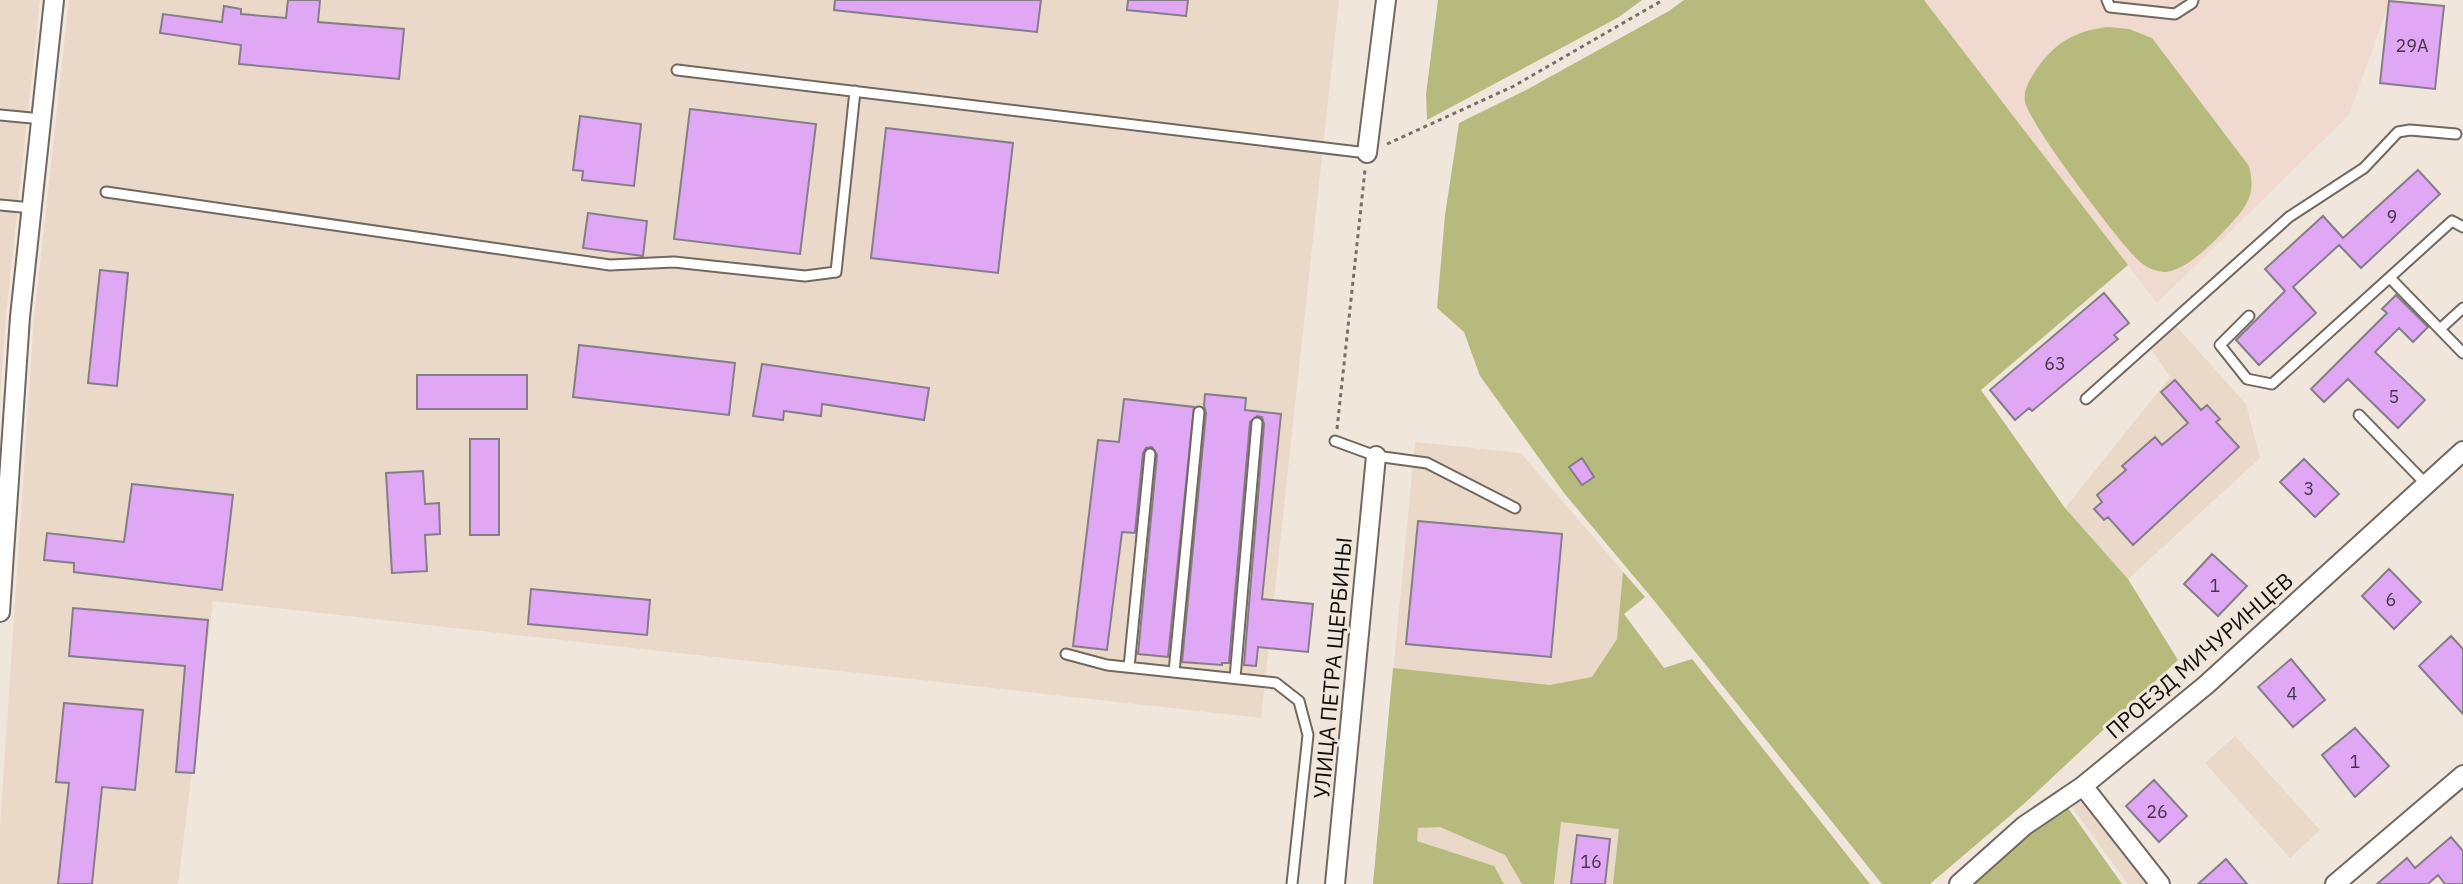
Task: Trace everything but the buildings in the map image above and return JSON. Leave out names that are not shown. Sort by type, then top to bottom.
[{"type":"street","points":[[0,612],[20,317],[54,0]]},
{"type":"street","points":[[1367,153],[1386,0]]},
{"type":"street","name":"ПРОЕЗД МИЧУРИНЦЕВ","points":[[1959,884],[2024,826],[2083,786],[2206,685],[2463,451]]},
{"type":"street","name":"УЛИЦА ПЕТРА ЩЕРБИНЫ","points":[[1335,884],[1376,456]]},
{"type":"street","points":[[2335,884],[2463,775]]},
{"type":"street","points":[[2083,786],[2160,884]]},
{"type":"lane","points":[[2107,0],[2110,7],[2175,14],[2193,0]]},
{"type":"lane","points":[[677,70],[1367,153]]},
{"type":"lane","points":[[106,192],[610,265],[674,262],[805,276],[836,272],[855,91]]},
{"type":"lane","points":[[0,115],[42,119]]},
{"type":"lane","points":[[2086,399],[2289,217],[2364,168],[2398,132],[2410,130],[2461,135]]},
{"type":"lane","points":[[0,205],[32,208]]},
{"type":"lane","points":[[2249,316],[2220,345],[2247,379],[2272,384],[2452,221],[2463,227]]},
{"type":"lane","points":[[2390,278],[2463,353]]},
{"type":"lane","points":[[2440,329],[2463,308]]},
{"type":"lane","points":[[1174,672],[1199,412]]},
{"type":"lane","points":[[2359,415],[2426,484]]},
{"type":"lane","points":[[1235,678],[1257,423]]},
{"type":"lane","points":[[1335,441],[1376,456],[1427,463],[1515,508]]},
{"type":"lane","points":[[1129,667],[1150,454]]},
{"type":"lane","points":[[1066,654],[1107,665],[1276,683],[1299,701],[1308,735],[1292,884]]},
{"type":"path","points":[[1335,441],[1367,153],[1514,86],[1663,0]]},
{"type":"shaded area","points":[[0,0],[40,0],[0,398]]},
{"type":"shaded area","points":[[69,0],[1339,0],[1261,718],[213,601],[178,884],[0,884],[0,827],[34,318]]},
{"type":"shaded area","points":[[1924,0],[2390,0],[2349,115],[2157,303]]},
{"type":"shaded area","points":[[2176,326],[2246,404],[2260,458],[2128,579],[2065,508],[2170,377],[2151,349]]},
{"type":"shaded area","points":[[1415,442],[1521,453],[1645,597],[1624,614],[1664,668],[1692,659],[1870,884],[1373,884]]},
{"type":"shaded area","points":[[2235,736],[2320,830],[2290,858],[2205,763]]},
{"type":"shaded area","points":[[2083,794],[2151,884],[2128,884],[2070,805]]},
{"type":"green space","points":[[1438,0],[1642,0],[1619,17],[1427,120],[1426,94]]},
{"type":"green space","points":[[1684,0],[1924,0],[2128,265],[1981,390],[2065,508],[2128,579],[2178,660],[2025,803],[1930,884],[1882,884],[1564,493],[1480,376],[1464,332],[1437,308],[1445,215],[1459,123],[1528,89]]},
{"type":"green space","points":[[2108,27],[2129,29],[2152,38],[2249,166],[2250,194],[2243,208],[2206,249],[2174,270],[2162,272],[2150,269],[2128,249],[2057,155],[2025,101],[2030,79],[2049,54],[2074,36]]},
{"type":"green space","points":[[1623,572],[1645,597],[1624,614],[1664,668],[1692,659],[1870,884],[1613,884],[1619,829],[1561,822],[1554,884],[1522,884],[1505,855],[1440,827],[1418,828],[1417,841],[1494,866],[1504,884],[1373,884],[1393,668],[1550,685],[1592,677],[1617,639]]},
{"type":"green space","points":[[2068,808],[2122,884],[1975,884],[2045,817]]}]
